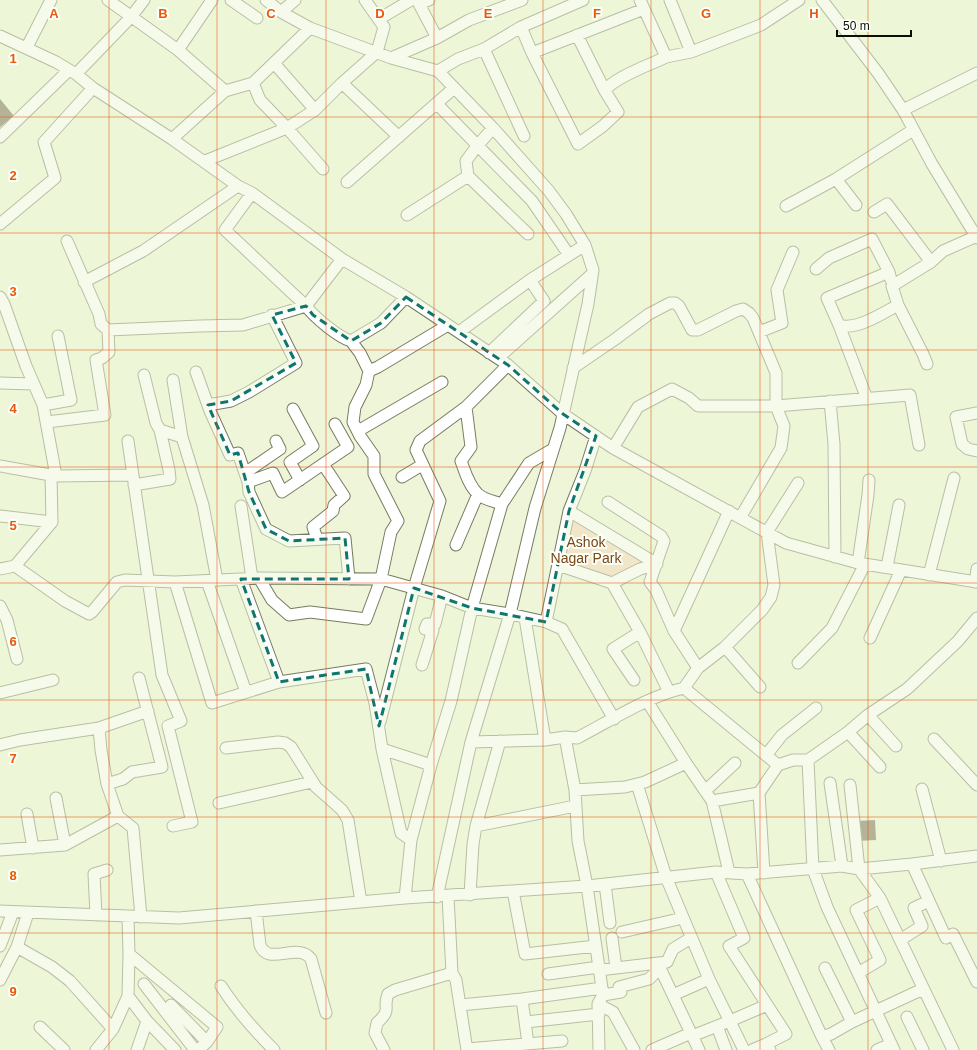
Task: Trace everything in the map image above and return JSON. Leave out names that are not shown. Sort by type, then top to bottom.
[{"type":"street","points":[[27,47],[51,0]]},
{"type":"street","points":[[108,0],[178,50],[225,91]]},
{"type":"street","points":[[0,137],[73,72],[131,17],[144,0]]},
{"type":"street","points":[[178,50],[212,0]]},
{"type":"street","points":[[232,0],[257,18]]},
{"type":"street","points":[[281,12],[295,0]]},
{"type":"street","points":[[204,161],[287,128],[315,110],[342,83],[377,52],[384,27],[365,0]]},
{"type":"street","points":[[391,58],[437,38],[469,20],[522,0]]},
{"type":"street","points":[[438,71],[458,59],[484,49],[521,27],[583,0]]},
{"type":"street","points":[[670,0],[691,52]]},
{"type":"street","points":[[605,90],[607,86],[616,80],[666,57],[691,52],[761,25],[799,0]]},
{"type":"street","points":[[822,0],[878,73],[903,110],[913,130],[977,237],[943,251],[930,262],[892,286]]},
{"type":"street","points":[[271,1],[281,12],[310,28],[391,58],[438,71],[493,128],[549,191],[566,214],[585,245],[593,270],[588,304],[563,414],[535,508],[510,614],[472,742],[442,897],[452,973],[456,980],[467,1049],[562,1042]]},
{"type":"street","points":[[379,19],[419,1],[437,38]]},
{"type":"street","points":[[532,53],[577,35],[642,5],[666,57]]},
{"type":"street","points":[[521,27],[532,53],[578,144],[603,126],[618,112],[577,35]]},
{"type":"street","points":[[172,139],[225,91],[253,83],[310,28]]},
{"type":"street","points":[[0,36],[27,47],[73,72],[93,88],[172,139],[238,186],[252,193],[342,259],[406,297],[494,355],[508,365],[563,414],[613,448],[740,518],[786,543],[861,564],[976,582],[977,569]]},
{"type":"street","points":[[484,49],[524,136]]},
{"type":"street","points":[[274,63],[315,110]]},
{"type":"street","points":[[903,110],[977,73]]},
{"type":"street","points":[[253,83],[260,100],[323,169]]},
{"type":"street","points":[[342,83],[399,137]]},
{"type":"street","points":[[0,224],[55,178],[44,142],[93,88]]},
{"type":"street","points":[[347,182],[454,88]]},
{"type":"street","points":[[437,104],[532,200],[570,255]]},
{"type":"street","points":[[493,128],[466,161],[468,176],[528,234]]},
{"type":"street","points":[[786,206],[836,179],[913,130]]},
{"type":"street","points":[[407,215],[468,176]]},
{"type":"street","points":[[836,179],[856,205]]},
{"type":"street","points":[[84,282],[143,251],[238,186]]},
{"type":"street","points":[[250,578],[289,615],[310,612],[366,619],[381,579],[391,532],[398,521],[374,474],[374,456],[354,422],[354,412],[366,385],[369,371],[360,354],[351,341],[344,339],[313,315],[306,306],[225,230],[252,193]]},
{"type":"street","points":[[874,212],[887,204],[930,262]]},
{"type":"street","points":[[816,269],[829,258],[872,239],[889,272],[898,305],[927,364]]},
{"type":"street","points":[[67,242],[99,314],[101,324],[108,330],[243,325],[272,315],[306,306],[342,259]]},
{"type":"street","points":[[459,332],[530,280],[585,245]]},
{"type":"street","points":[[759,332],[782,323],[777,290],[792,252]]},
{"type":"street","points":[[867,398],[827,298],[889,272]]},
{"type":"street","points":[[494,355],[592,274]]},
{"type":"street","points":[[494,355],[544,301],[530,280]]},
{"type":"street","points":[[0,297],[4,304],[33,384],[43,405],[53,475],[52,522],[15,566],[0,569]]},
{"type":"street","points":[[351,341],[381,323],[406,297]]},
{"type":"street","points":[[573,368],[649,314],[670,303],[675,303],[679,306],[692,330],[698,330],[736,311],[743,309],[749,313],[753,318],[776,373],[776,406],[784,426],[781,448],[740,518]]},
{"type":"street","points":[[839,325],[846,327],[865,322],[898,305]]},
{"type":"street","points":[[208,405],[231,401],[249,392],[296,363],[272,315]]},
{"type":"street","points":[[369,371],[448,325]]},
{"type":"street","points":[[46,422],[105,415],[96,360],[102,358],[109,352],[108,330]]},
{"type":"street","points":[[43,405],[71,400],[58,336]]},
{"type":"street","points":[[379,726],[414,588],[440,501],[416,450],[420,441],[466,407],[508,365]]},
{"type":"street","points":[[196,372],[208,405],[230,455],[238,453],[249,492],[266,529],[288,541],[345,538],[350,579]]},
{"type":"street","points":[[0,466],[53,475],[134,480],[170,479],[160,430],[156,423],[144,375]]},
{"type":"street","points":[[173,380],[182,437],[203,506],[212,580],[246,692]]},
{"type":"street","points":[[358,431],[442,382]]},
{"type":"street","points":[[0,383],[33,384]]},
{"type":"street","points":[[613,448],[638,408],[672,389],[689,398],[698,406],[776,406],[910,395],[919,445]]},
{"type":"street","points":[[830,402],[834,444],[835,557]]},
{"type":"street","points":[[466,407],[471,447],[461,461],[468,478],[478,494],[487,500],[502,504]]},
{"type":"street","points":[[293,409],[313,446],[290,462],[300,480]]},
{"type":"street","points":[[977,413],[956,417],[962,444],[968,449],[977,451]]},
{"type":"street","points":[[246,477],[273,473],[282,492],[348,447],[335,424]]},
{"type":"street","points":[[160,430],[182,437]]},
{"type":"street","points":[[546,622],[569,511],[585,471],[596,436]]},
{"type":"street","points":[[128,441],[162,675],[181,721],[168,726],[192,822],[173,826]]},
{"type":"street","points":[[246,477],[280,449],[276,441]]},
{"type":"street","points":[[405,898],[411,840],[431,765],[451,701],[472,608],[502,504],[529,463],[553,449]]},
{"type":"street","points":[[317,539],[313,527],[333,511],[334,504],[344,496],[323,464]]},
{"type":"street","points":[[402,477],[422,465]]},
{"type":"street","points":[[929,575],[954,478]]},
{"type":"street","points":[[798,663],[832,628],[861,564],[869,480]]},
{"type":"street","points":[[472,742],[545,740],[565,737],[577,738],[647,701],[684,688],[698,668],[725,647],[762,610],[771,597],[774,585],[767,532],[798,483]]},
{"type":"street","points":[[456,545],[478,494]]},
{"type":"street","points":[[608,502],[661,536],[664,541],[650,582],[656,590],[674,631],[698,668]]},
{"type":"street","points":[[887,567],[899,505]]},
{"type":"street","points":[[241,506],[250,578],[279,682]]},
{"type":"street","points":[[569,511],[657,564]]},
{"type":"street","points":[[674,631],[729,511]]},
{"type":"street","points":[[0,516],[52,522]]},
{"type":"street","points":[[612,583],[640,569],[657,564]]},
{"type":"street","points":[[558,565],[612,583],[640,632],[669,692]]},
{"type":"street","points":[[15,566],[65,601],[89,614],[117,582],[126,580],[176,582],[250,578],[381,579],[442,596],[472,608],[546,622],[562,630],[614,719]]},
{"type":"street","points":[[870,638],[901,570]]},
{"type":"street","points":[[176,582],[212,703],[279,682],[366,669],[375,703],[382,749],[401,833],[411,840]]},
{"type":"street","points":[[422,665],[433,630],[425,629],[427,624],[435,624],[442,596]]},
{"type":"street","points":[[0,606],[7,620],[17,659]]},
{"type":"street","points":[[525,618],[545,740]]},
{"type":"street","points":[[764,873],[759,793],[778,765],[793,760],[808,760],[848,732],[868,715],[907,689],[958,642],[977,618]]},
{"type":"street","points":[[634,680],[613,649],[640,632]]},
{"type":"street","points":[[725,647],[760,687]]},
{"type":"street","points":[[107,784],[123,779],[132,772],[162,767],[139,678]]},
{"type":"street","points":[[0,693],[53,680]]},
{"type":"street","points":[[684,688],[767,754],[778,765]]},
{"type":"street","points":[[647,701],[712,801],[729,872]]},
{"type":"street","points":[[767,754],[782,735],[816,708]]},
{"type":"street","points":[[0,744],[99,728],[148,711]]},
{"type":"street","points":[[868,715],[896,746]]},
{"type":"street","points":[[99,728],[107,784],[118,816],[133,828],[141,917]]},
{"type":"street","points":[[848,732],[880,767]]},
{"type":"street","points":[[565,737],[575,790],[578,842],[587,886],[599,969],[599,1050]]},
{"type":"street","points":[[934,739],[977,785]]},
{"type":"street","points":[[470,895],[471,861],[476,826],[500,741]]},
{"type":"street","points":[[226,748],[278,742],[285,743],[290,746],[312,782],[342,810],[348,820],[361,902]]},
{"type":"street","points":[[382,749],[431,765]]},
{"type":"street","points":[[808,760],[813,869],[827,907],[893,1047],[877,1050]]},
{"type":"street","points":[[575,790],[637,784],[645,782],[686,763]]},
{"type":"street","points":[[705,791],[735,763]]},
{"type":"street","points":[[219,803],[312,782]]},
{"type":"street","points":[[830,783],[842,866]]},
{"type":"street","points":[[637,784],[666,877],[709,979],[744,1050]]},
{"type":"street","points":[[850,785],[860,869],[880,898],[953,1050]]},
{"type":"street","points":[[922,789],[941,861]]},
{"type":"street","points":[[712,801],[759,793]]},
{"type":"street","points":[[56,798],[65,845]]},
{"type":"street","points":[[476,826],[575,806]]},
{"type":"street","points":[[27,814],[33,848]]},
{"type":"street","points":[[0,850],[65,845],[118,816]]},
{"type":"street","points":[[0,911],[179,918],[405,898],[442,897],[587,886],[716,872],[747,874],[842,866],[860,869],[976,858]]},
{"type":"street","points":[[912,864],[946,938],[953,934],[977,982]]},
{"type":"street","points":[[96,915],[94,874],[107,870]]},
{"type":"street","points":[[716,872],[744,938],[728,946],[786,1034],[768,1047],[752,1050]]},
{"type":"street","points":[[747,874],[829,1050]]},
{"type":"street","points":[[605,884],[610,923]]},
{"type":"street","points":[[513,892],[525,954],[596,946]]},
{"type":"street","points":[[858,973],[880,960],[856,910],[880,898]]},
{"type":"street","points":[[900,940],[922,926],[914,908],[929,901]]},
{"type":"street","points":[[256,911],[260,945],[265,953],[277,954],[303,952],[311,959],[326,1013]]},
{"type":"street","points":[[0,946],[13,912]]},
{"type":"street","points":[[0,980],[17,947],[28,913]]},
{"type":"street","points":[[96,1050],[113,1029],[128,996],[128,917]]},
{"type":"street","points":[[622,932],[683,918]]},
{"type":"street","points":[[612,938],[616,968]]},
{"type":"street","points":[[548,974],[667,962],[673,949],[691,938]]},
{"type":"street","points":[[17,947],[52,967],[70,981],[113,1029]]},
{"type":"street","points":[[129,954],[217,1027],[207,1042],[198,1050]]},
{"type":"street","points":[[526,1022],[600,1001],[621,992],[619,987],[649,979],[660,968],[699,1050]]},
{"type":"street","points":[[825,968],[852,1022]]},
{"type":"street","points":[[384,1050],[376,1033],[377,1023],[386,1014],[386,1000],[388,994],[395,990],[452,973]]},
{"type":"street","points":[[673,995],[709,979]]},
{"type":"street","points":[[144,984],[194,1050]]},
{"type":"street","points":[[221,986],[234,1006],[250,1026],[274,1050]]},
{"type":"street","points":[[822,1037],[923,989]]},
{"type":"street","points":[[128,996],[147,1021],[175,1050]]},
{"type":"street","points":[[460,1005],[522,999],[600,1001],[613,1012],[634,1050]]},
{"type":"street","points":[[522,999],[526,1022],[522,1046]]},
{"type":"street","points":[[172,1004],[207,1042]]},
{"type":"street","points":[[652,1050],[730,1021],[767,1005]]},
{"type":"street","points":[[907,1017],[922,1050]]},
{"type":"street","points":[[137,1050],[147,1021]]},
{"type":"street","points":[[717,1026],[726,1050]]},
{"type":"street","points":[[40,1027],[64,1050]]},
{"type":"highlighted area","points":[[406,297],[508,365],[563,414],[596,436],[569,511],[546,622],[472,608],[414,588],[379,726],[366,669],[279,682],[241,579],[349,579],[345,538],[289,541],[266,529],[249,492],[238,453],[230,455],[208,405],[231,401],[296,363],[272,315],[306,306],[313,315],[351,341],[381,323]]},
{"type":"green space","name":"Ashok Nagar Park","points":[[573,518],[621,547],[647,565],[621,588],[562,564]]},
{"type":"building","points":[[0,99],[14,116],[0,127]]},
{"type":"building","points":[[875,820],[876,840],[857,841],[856,821]]}]
